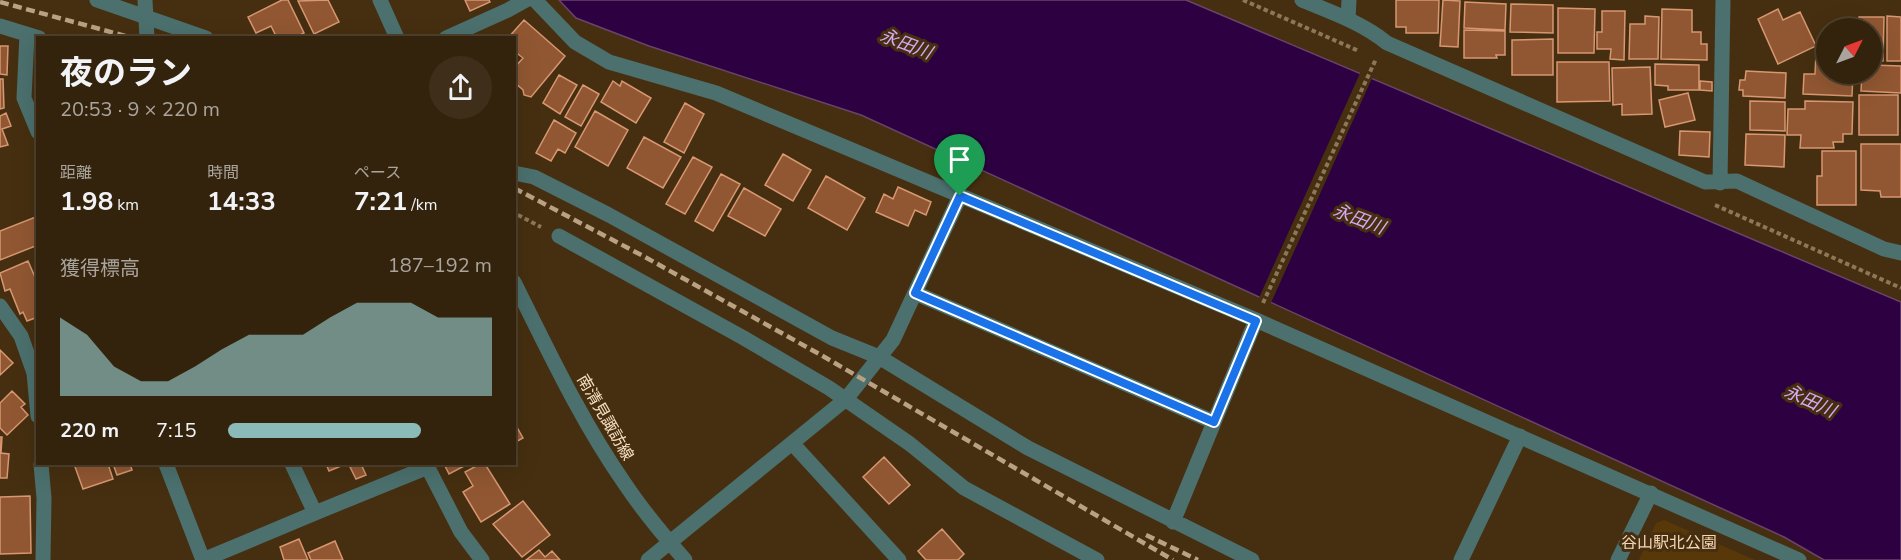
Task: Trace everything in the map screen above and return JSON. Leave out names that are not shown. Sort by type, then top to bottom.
[{"type":"street","points":[[97,0],[200,36]]},
{"type":"street","points":[[145,0],[147,36]]},
{"type":"street","points":[[380,0],[396,36]]},
{"type":"street","points":[[450,36],[526,0]]},
{"type":"street","points":[[535,0],[575,42],[609,62],[716,93],[960,196],[1257,316],[1799,560]]},
{"type":"street","points":[[1302,0],[1377,34],[1387,43],[1705,182],[1737,181],[1884,249],[1901,253]]},
{"type":"street","points":[[1348,20],[1349,0]]},
{"type":"street","points":[[1720,183],[1723,0]]},
{"type":"street","points":[[0,26],[33,36],[24,98],[36,127]]},
{"type":"street","points":[[516,173],[534,177],[609,215],[832,338],[879,357],[1028,448],[1252,560]]},
{"type":"street","points":[[648,560],[846,399],[893,340],[960,196]]},
{"type":"street","points":[[559,236],[742,337],[846,399],[910,444],[964,488],[1097,560]]},
{"type":"street","name":"南清見諏訪線","points":[[516,286],[550,356],[595,436],[625,484],[685,560]]},
{"type":"street","points":[[915,293],[1214,422]]},
{"type":"street","points":[[0,308],[21,336],[34,373],[36,394]]},
{"type":"street","points":[[1173,522],[1257,316]]},
{"type":"street","points":[[1461,560],[1520,436]]},
{"type":"street","points":[[792,442],[899,560]]},
{"type":"street","points":[[41,465],[44,498],[43,560]]},
{"type":"street","points":[[166,465],[203,560],[427,465],[461,532],[482,560]]},
{"type":"street","points":[[292,465],[315,513]]},
{"type":"street","points":[[1618,560],[1651,493]]},
{"type":"path","points":[[1257,316],[1376,58]]},
{"type":"path","points":[[518,215],[559,236]]},
{"type":"green space","name":"谷山駅北公園","points":[[1664,520],[1755,560],[1639,560],[1656,523]]},
{"type":"water","name":"永田川","points":[[559,0],[1186,0],[1901,302],[1901,560],[1824,560],[1784,537],[861,115],[649,46],[576,18]]},
{"type":"pier","points":[[1361,71],[1373,76],[1270,305],[1258,300]]},
{"type":"building","points":[[282,0],[288,0],[304,33],[298,36],[276,36],[271,26],[256,33],[248,17]]},
{"type":"building","points":[[328,0],[339,22],[314,34],[298,1]]},
{"type":"building","points":[[465,0],[489,0],[490,2],[470,11]]},
{"type":"building","points":[[1396,0],[1439,0],[1438,33],[1406,33],[1406,27],[1396,27]]},
{"type":"building","points":[[1443,0],[1460,1],[1458,47],[1440,46]]},
{"type":"building","points":[[1465,2],[1506,4],[1505,30],[1464,28]]},
{"type":"building","points":[[1511,4],[1553,5],[1553,33],[1510,32]]},
{"type":"building","points":[[1558,8],[1595,9],[1594,53],[1558,53]]},
{"type":"building","points":[[1662,9],[1692,10],[1692,32],[1701,32],[1701,44],[1707,44],[1707,60],[1661,59]]},
{"type":"building","points":[[1778,9],[1783,20],[1800,12],[1816,46],[1778,64],[1758,19]]},
{"type":"building","points":[[1602,11],[1625,11],[1624,60],[1610,59],[1611,49],[1597,49],[1597,32],[1602,32]]},
{"type":"building","points":[[1645,16],[1659,17],[1658,59],[1629,59],[1630,24],[1645,24]]},
{"type":"building","points":[[1887,16],[1901,17],[1901,61],[1887,61]]},
{"type":"building","points":[[1884,17],[1883,61],[1882,18],[1859,18]]},
{"type":"building","points":[[524,20],[565,56],[531,97],[524,95],[523,90],[516,84],[516,66],[523,58],[516,53],[516,36],[510,36]]},
{"type":"building","points":[[1464,30],[1505,31],[1505,55],[1496,55],[1497,58],[1464,58]]},
{"type":"building","points":[[1553,39],[1553,75],[1512,75],[1512,40]]},
{"type":"building","points":[[0,46],[8,46],[7,75],[0,74]]},
{"type":"building","points":[[1816,54],[1816,84],[1853,84],[1852,96],[1803,94],[1804,74],[1815,74]]},
{"type":"building","points":[[1557,62],[1609,62],[1610,101],[1557,102]]},
{"type":"building","points":[[1655,64],[1699,65],[1699,90],[1668,90],[1668,86],[1655,85]]},
{"type":"building","points":[[1882,65],[1901,66],[1901,93],[1861,91],[1861,84],[1882,84]]},
{"type":"building","points":[[1650,67],[1652,114],[1622,115],[1622,104],[1613,105],[1612,68]]},
{"type":"building","points":[[1746,71],[1786,73],[1785,98],[1743,96],[1743,90],[1739,90],[1740,80],[1745,80]]},
{"type":"building","points":[[559,75],[577,85],[560,114],[543,103]]},
{"type":"building","points":[[0,79],[3,79],[4,108],[0,109]]},
{"type":"building","points":[[613,81],[620,86],[622,81],[651,98],[636,123],[601,102]]},
{"type":"building","points":[[1700,81],[1712,82],[1712,91],[1700,90]]},
{"type":"building","points":[[583,85],[599,94],[581,126],[565,117]]},
{"type":"building","points":[[1688,93],[1695,120],[1665,127],[1659,100]]},
{"type":"building","points":[[1859,95],[1898,95],[1898,135],[1859,135]]},
{"type":"building","points":[[1750,101],[1785,102],[1785,131],[1750,130]]},
{"type":"building","points":[[1805,101],[1853,102],[1852,134],[1843,134],[1843,142],[1833,142],[1834,148],[1800,148],[1801,135],[1787,135],[1788,109],[1805,109]]},
{"type":"building","points":[[685,103],[704,114],[684,153],[664,142]]},
{"type":"building","points":[[595,111],[628,130],[608,166],[575,147]]},
{"type":"building","points":[[6,113],[11,126],[2,129],[8,145],[0,147],[0,116]]},
{"type":"building","points":[[554,120],[576,133],[565,153],[558,149],[551,161],[536,153]]},
{"type":"building","points":[[1680,131],[1710,132],[1709,157],[1679,155]]},
{"type":"building","points":[[1746,134],[1785,135],[1784,167],[1745,165]]},
{"type":"building","points":[[644,137],[681,157],[663,188],[627,168]]},
{"type":"building","points":[[1861,144],[1901,144],[1901,197],[1881,197],[1880,191],[1861,190]]},
{"type":"building","points":[[1822,151],[1856,151],[1856,205],[1817,205],[1817,176],[1822,176]]},
{"type":"building","points":[[783,154],[811,170],[793,201],[765,185]]},
{"type":"building","points":[[693,157],[712,167],[685,214],[666,204]]},
{"type":"building","points":[[721,174],[740,184],[713,231],[695,221]]},
{"type":"building","points":[[826,176],[865,198],[847,230],[808,208]]},
{"type":"building","points":[[898,187],[931,202],[926,215],[915,210],[908,226],[876,212],[884,194],[893,199]]},
{"type":"building","points":[[744,188],[781,209],[765,236],[728,216]]},
{"type":"building","points":[[36,217],[36,246],[0,260],[0,231]]},
{"type":"building","points":[[28,261],[36,279],[36,318],[27,321],[23,312],[20,314],[10,289],[5,291],[0,273]]},
{"type":"building","points":[[0,350],[13,363],[0,375]]},
{"type":"building","points":[[12,391],[25,404],[21,407],[28,415],[7,435],[0,428],[0,403]]},
{"type":"building","points":[[516,426],[523,438],[516,442]]},
{"type":"building","points":[[0,437],[2,437],[1,453],[9,454],[7,478],[0,478]]},
{"type":"building","points":[[884,457],[910,485],[889,504],[863,477]]},
{"type":"building","points":[[74,465],[108,465],[113,479],[83,489]]},
{"type":"building","points":[[113,465],[130,465],[132,470],[117,475]]},
{"type":"building","points":[[326,465],[344,465],[329,471]]},
{"type":"building","points":[[361,465],[366,475],[356,479],[350,467]]},
{"type":"building","points":[[444,465],[466,465],[449,474]]},
{"type":"building","points":[[478,465],[486,465],[510,504],[481,522],[463,492],[473,486],[465,472]]},
{"type":"building","points":[[30,496],[31,553],[0,554],[0,497]]},
{"type":"building","points":[[523,501],[550,535],[522,557],[493,524]]},
{"type":"building","points":[[942,529],[964,554],[958,560],[926,560],[918,551]]},
{"type":"building","points":[[299,539],[308,560],[284,560],[280,547]]},
{"type":"building","points":[[335,541],[343,560],[311,560],[308,553]]},
{"type":"building","points":[[539,550],[545,557],[552,551],[560,560],[526,560]]},
{"type":"railway","points":[[0,2],[126,36]]},
{"type":"railway","points":[[516,189],[645,257],[821,355],[1173,560]]},
{"type":"railway","points":[[1146,535],[1198,560]]},
{"type":"route","points":[[960,196],[1256,321],[1214,422],[915,293],[960,196]]}]
